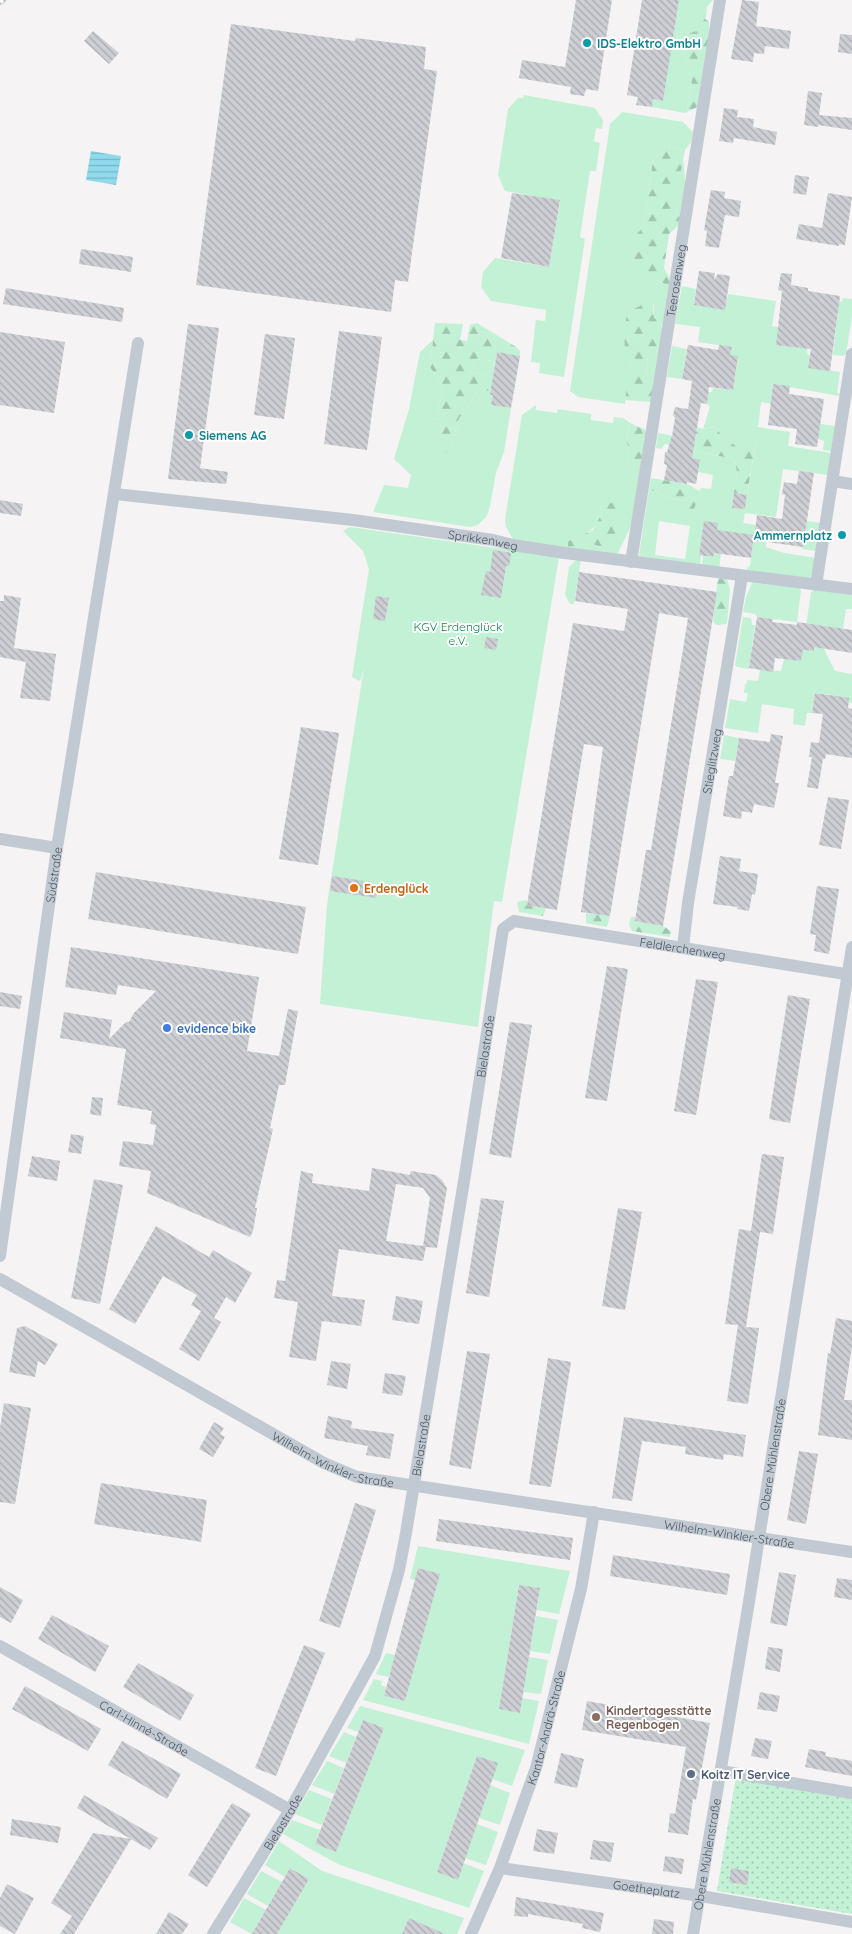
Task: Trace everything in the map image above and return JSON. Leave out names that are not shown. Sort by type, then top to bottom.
[{"type":"street","name":"Teerosenweg","points":[[631,562],[720,0]]},
{"type":"street","name":"Südstraße","points":[[0,1256],[58,848],[138,343]]},
{"type":"street","points":[[816,585],[852,354]]},
{"type":"street","points":[[833,481],[852,484]]},
{"type":"street","name":"Sprikkenweg","points":[[115,494],[353,520],[493,540],[536,549],[852,589]]},
{"type":"street","name":"Stieglitzweg","points":[[683,947],[688,903],[742,576]]},
{"type":"street","points":[[0,839],[58,848]]},
{"type":"street","name":"Feldlerchenweg","points":[[514,921],[850,975]]},
{"type":"street","name":"Bielastraße","points":[[213,1934],[290,1810],[375,1656],[399,1570],[465,1175],[503,929],[514,921]]},
{"type":"street","name":"Obere Mühlenstraße","points":[[694,1934],[850,975],[852,947]]},
{"type":"street","name":"Wilhelm-Winkler-Straße","points":[[0,1279],[324,1463],[357,1477],[852,1552]]},
{"type":"street","name":"Kantor-Andrä-Straße","points":[[471,1934],[500,1868],[536,1768],[581,1588],[594,1512]]},
{"type":"street","name":"Carl-Hinné-Straße","points":[[0,1646],[290,1810]]},
{"type":"street","points":[[721,1771],[852,1793]]},
{"type":"street","name":"Goetheplatz","points":[[500,1868],[701,1896],[852,1922]]},
{"type":"green space","points":[[679,0],[713,0],[707,7],[706,18],[703,18],[700,30],[682,50],[692,79],[687,112],[685,113],[652,107],[653,99],[662,101]]},
{"type":"green space","points":[[703,17],[709,22],[709,35],[697,107],[687,112],[692,79],[682,50],[684,35],[700,30]]},
{"type":"green space","points":[[524,95],[595,108],[603,120],[602,129],[596,128],[594,141],[600,143],[596,171],[590,171],[580,237],[585,239],[564,377],[539,373],[540,363],[531,362],[536,320],[545,321],[546,310],[491,301],[481,287],[483,272],[495,258],[549,267],[560,201],[505,191],[498,175],[508,109],[518,98],[523,98]]},
{"type":"green space","points":[[622,112],[683,122],[693,132],[691,142],[685,150],[666,147],[653,160],[644,227],[655,279],[669,286],[663,326],[654,318],[654,305],[640,306],[628,311],[631,357],[625,404],[578,397],[570,391],[610,124]]},
{"type":"green space","points":[[666,147],[685,150],[673,199],[680,219],[679,225],[669,234],[664,268],[670,279],[669,286],[655,279],[633,261],[633,237],[644,227],[653,160]]},
{"type":"green space","points":[[683,159],[686,186],[680,219],[673,199]]},
{"type":"green space","points":[[682,286],[696,289],[694,305],[725,309],[728,294],[776,301],[772,326],[809,333],[807,353],[810,356],[808,367],[840,372],[837,393],[840,393],[839,396],[773,384],[771,397],[775,398],[775,404],[761,402],[758,427],[790,432],[788,446],[831,453],[828,475],[783,469],[776,517],[745,513],[743,523],[768,527],[766,547],[784,553],[816,558],[810,579],[747,572],[747,568],[750,566],[753,543],[700,555],[700,566],[639,556],[649,489],[669,498],[684,501],[686,507],[695,502],[701,488],[711,489],[713,475],[698,472],[691,458],[693,451],[735,459],[737,474],[732,508],[745,509],[756,440],[739,448],[723,437],[715,427],[703,429],[710,407],[707,404],[708,392],[712,392],[713,388],[733,390],[738,357],[730,355],[731,347],[698,342],[700,327],[675,324]],"holes":[[[659,521],[690,526],[685,559],[655,555]]]},
{"type":"green space","points":[[843,298],[852,299],[852,316],[846,354],[843,356],[833,355],[839,301],[842,302]]},
{"type":"green space","points":[[645,299],[653,304],[654,318],[661,324],[662,328],[659,350],[648,356],[646,377],[654,385],[651,402],[625,400],[631,357],[625,351],[624,329],[628,311],[640,306]]},
{"type":"green space","points":[[435,323],[463,324],[460,340],[467,341],[470,325],[477,323],[520,351],[520,356],[497,352],[495,361],[474,359],[470,372],[493,378],[491,391],[479,390],[458,420],[449,453],[443,451],[436,421],[443,389],[430,367]]},
{"type":"green space","points":[[433,340],[430,367],[443,389],[436,421],[451,451],[458,420],[479,390],[491,391],[490,395],[493,395],[492,405],[511,408],[504,452],[496,473],[487,516],[478,525],[470,527],[373,512],[384,485],[408,488],[411,475],[394,459],[409,409],[420,352]]},
{"type":"green space","points":[[672,346],[687,349],[682,379],[667,377]]},
{"type":"green space","points":[[659,350],[654,385],[646,378],[648,356]]},
{"type":"green space","points":[[474,359],[495,361],[493,378],[470,372]]},
{"type":"green space","points":[[536,405],[536,410],[557,413],[558,409],[591,414],[591,420],[613,423],[614,417],[623,418],[630,423],[626,440],[629,449],[628,465],[641,463],[631,526],[617,555],[585,551],[592,544],[601,547],[602,512],[600,519],[593,528],[585,534],[568,541],[568,548],[513,539],[506,527],[505,519],[522,415]]},
{"type":"green space","points":[[630,423],[646,430],[641,463],[630,468],[628,465],[629,449],[626,440]]},
{"type":"green space","points":[[820,424],[835,426],[831,451],[823,450],[824,441],[818,439]]},
{"type":"green space","points":[[697,427],[703,429],[715,427],[723,437],[739,448],[743,437],[756,440],[747,495],[734,493],[737,474],[735,459],[693,451],[692,440],[695,440]]},
{"type":"green space","points":[[658,433],[672,436],[693,449],[665,444],[661,449],[656,448]]},
{"type":"green space","points":[[651,478],[687,484],[701,492],[693,511],[688,512],[685,510],[684,501],[669,498],[649,489]]},
{"type":"green space","points":[[617,502],[624,506],[622,516],[615,534],[608,544],[598,546],[592,544],[585,551],[568,548],[568,541],[593,530],[607,504]]},
{"type":"green space","points":[[807,521],[821,523],[817,551],[802,549]]},
{"type":"green space","name":"KGV Erdenglück e.V.","points":[[350,527],[559,557],[502,902],[494,901],[478,1027],[320,1004],[327,905],[364,667],[359,681],[352,677],[369,569],[363,551],[343,531]]},
{"type":"green space","points":[[714,553],[721,554],[719,568],[702,566],[703,556],[713,557]]},
{"type":"green space","points":[[576,560],[581,560],[574,604],[570,604],[565,595],[569,567]]},
{"type":"green space","points":[[718,578],[727,579],[730,589],[727,624],[717,625],[713,622]]},
{"type":"green space","points":[[752,583],[800,588],[797,622],[757,617],[755,614],[743,612],[746,597]]},
{"type":"green space","points":[[814,590],[852,595],[852,609],[846,609],[843,629],[821,625],[820,631],[824,649],[835,671],[852,674],[852,703],[831,700],[831,695],[815,693],[812,713],[807,713],[805,726],[793,724],[794,709],[762,704],[758,733],[725,728],[730,699],[746,702],[748,693],[744,693],[747,680],[758,681],[760,670],[781,671],[784,659],[801,661],[803,650],[814,651],[815,643],[804,641],[811,592]]},
{"type":"green space","points":[[743,617],[751,618],[752,625],[755,625],[749,669],[735,665]]},
{"type":"green space","points":[[724,735],[739,738],[735,761],[720,759]]},
{"type":"green space","points":[[527,900],[527,905],[546,908],[543,916],[519,912],[517,902]]},
{"type":"green space","points":[[586,913],[610,916],[607,927],[586,923]]},
{"type":"green space","points":[[631,917],[635,917],[635,921],[663,926],[671,931],[670,937],[632,931],[629,925]]},
{"type":"green space","points":[[418,1546],[570,1571],[559,1614],[537,1610],[540,1588],[519,1585],[499,1709],[520,1713],[522,1698],[539,1701],[529,1744],[363,1700],[374,1679],[382,1681],[381,1685],[386,1687],[384,1696],[405,1701],[439,1574],[418,1568],[415,1580],[410,1579]]},
{"type":"green space","points":[[536,1616],[558,1620],[550,1654],[530,1651]]},
{"type":"green space","points":[[386,1653],[395,1655],[389,1677],[376,1674]]},
{"type":"green space","points":[[529,1657],[548,1660],[541,1694],[523,1692]]},
{"type":"green space","points":[[360,1706],[525,1750],[512,1786],[492,1779],[477,1756],[437,1872],[458,1879],[463,1863],[484,1871],[469,1908],[340,1865],[283,1834],[292,1820],[320,1830],[315,1844],[336,1852],[384,1728],[363,1720],[358,1732],[347,1728]]},
{"type":"green space","points":[[344,1732],[356,1737],[346,1763],[329,1756]]},
{"type":"green space","points":[[327,1761],[344,1768],[334,1794],[312,1785]]},
{"type":"green space","points":[[736,1776],[852,1797],[852,1914],[717,1891]]},
{"type":"green space","points":[[490,1785],[510,1793],[500,1825],[479,1818]]},
{"type":"green space","points":[[309,1790],[332,1799],[322,1825],[295,1814]]},
{"type":"green space","points":[[477,1824],[498,1832],[486,1865],[465,1858]]},
{"type":"green space","points":[[279,1841],[322,1871],[464,1918],[457,1934],[426,1934],[429,1927],[409,1918],[402,1934],[277,1934],[309,1879],[291,1868],[285,1877],[265,1865]]},
{"type":"green space","points":[[261,1871],[282,1882],[268,1906],[247,1894]]},
{"type":"green space","points":[[244,1898],[266,1910],[252,1934],[230,1922]]},
{"type":"water","points":[[91,151],[121,156],[116,185],[86,180]]},
{"type":"building","name":"IDS-Elektro GmbH","points":[[576,0],[612,0],[598,91],[586,89],[584,96],[570,94],[571,87],[519,78],[522,60],[565,67]]},
{"type":"building","points":[[642,0],[679,0],[663,101],[653,99],[652,107],[636,105],[638,97],[627,95]]},
{"type":"building","points":[[742,0],[759,2],[756,26],[791,31],[789,49],[765,46],[764,54],[754,53],[753,62],[731,59]]},
{"type":"building","points":[[231,24],[355,41],[356,38],[426,47],[424,69],[437,71],[408,282],[395,280],[391,312],[196,285]]},
{"type":"building","points":[[93,31],[119,53],[109,64],[84,41]]},
{"type":"building","points":[[840,34],[852,35],[852,54],[838,52]]},
{"type":"building","points":[[808,91],[822,93],[819,115],[852,118],[852,130],[804,125]]},
{"type":"building","points":[[724,108],[738,110],[737,117],[754,119],[753,127],[777,132],[775,145],[734,138],[733,143],[719,141]]},
{"type":"building","points":[[795,175],[809,177],[806,195],[793,193]]},
{"type":"building","points":[[711,190],[725,192],[724,198],[741,201],[739,217],[725,215],[719,248],[705,246],[707,231],[704,230]]},
{"type":"building","points":[[512,193],[560,200],[549,267],[501,258]]},
{"type":"building","points":[[828,193],[852,197],[845,245],[839,244],[839,246],[796,239],[799,224],[822,228]]},
{"type":"building","points":[[81,249],[133,257],[131,272],[79,264]]},
{"type":"building","points":[[699,271],[715,273],[714,280],[718,274],[730,276],[725,310],[694,305]]},
{"type":"building","points":[[781,273],[792,274],[791,285],[808,288],[808,291],[840,296],[830,371],[808,368],[811,349],[776,345],[782,291],[778,290]]},
{"type":"building","points":[[6,288],[124,308],[122,322],[3,304]]},
{"type":"building","points":[[188,324],[219,328],[200,468],[228,472],[226,484],[168,479]]},
{"type":"building","points":[[339,331],[382,337],[367,450],[324,444]]},
{"type":"building","points":[[0,332],[65,342],[54,413],[0,405]]},
{"type":"building","points":[[265,334],[295,338],[284,419],[254,415]]},
{"type":"building","points":[[688,345],[718,350],[719,345],[732,347],[730,355],[738,356],[733,390],[709,387],[707,404],[701,403],[692,458],[700,460],[696,484],[664,480],[667,465],[664,464],[665,452],[667,452],[672,436],[675,407],[688,409],[692,381],[682,379]]},
{"type":"building","points":[[497,352],[520,356],[511,408],[491,405],[493,395],[490,395]]},
{"type":"building","points":[[773,384],[790,386],[789,394],[824,399],[817,447],[795,444],[797,429],[768,425]]},
{"type":"building","points":[[799,471],[814,473],[803,547],[754,540],[757,515],[782,519],[785,495],[782,494],[784,482],[797,484]]},
{"type":"building","points":[[734,493],[747,495],[745,509],[732,508]]},
{"type":"building","points":[[0,500],[23,504],[21,516],[0,513]]},
{"type":"building","points":[[704,521],[718,523],[717,530],[754,535],[751,558],[714,553],[713,557],[699,555]]},
{"type":"building","points":[[493,550],[511,553],[509,566],[506,566],[501,598],[481,595],[486,571],[490,572]]},
{"type":"building","points":[[579,572],[717,592],[663,926],[635,921],[646,850],[651,850],[688,618],[659,613],[610,916],[581,912],[603,747],[584,744],[557,910],[527,905],[573,623],[624,631],[628,609],[575,601]]},
{"type":"building","points":[[4,595],[21,598],[14,648],[56,654],[50,701],[20,698],[26,662],[0,657],[0,601],[4,601]]},
{"type":"building","points":[[376,596],[389,598],[385,621],[373,619]]},
{"type":"building","points":[[757,617],[773,619],[772,622],[797,625],[797,622],[852,630],[852,653],[814,647],[814,651],[803,650],[801,661],[775,658],[773,672],[749,668]]},
{"type":"building","points":[[486,637],[498,639],[496,650],[484,648]]},
{"type":"building","points":[[815,693],[849,698],[848,708],[852,709],[852,758],[826,754],[825,759],[823,759],[818,789],[807,787],[812,757],[809,757],[811,742],[819,743],[823,714],[812,713]]},
{"type":"building","points":[[301,727],[339,733],[318,865],[279,859]]},
{"type":"building","points":[[771,734],[783,736],[775,783],[779,783],[774,808],[754,804],[752,813],[742,811],[741,819],[723,816],[729,776],[733,776],[739,738],[770,742]]},
{"type":"building","points":[[828,797],[849,800],[841,849],[819,845]]},
{"type":"building","points":[[720,856],[741,859],[739,871],[758,874],[755,895],[752,894],[749,911],[737,909],[738,907],[713,904]]},
{"type":"building","points":[[96,872],[306,907],[298,954],[88,919]]},
{"type":"building","name":"Erdenglück","points":[[332,876],[378,885],[376,898],[330,891]]},
{"type":"building","points":[[817,886],[839,889],[829,954],[814,951],[816,935],[810,934]]},
{"type":"building","points":[[71,947],[259,977],[247,1051],[279,1056],[288,1009],[298,1011],[285,1085],[279,1085],[270,1128],[273,1129],[255,1208],[257,1208],[253,1231],[250,1237],[147,1193],[151,1171],[119,1166],[123,1141],[153,1145],[156,1125],[150,1124],[152,1111],[117,1105],[126,1049],[60,1038],[64,1012],[112,1020],[109,1039],[126,1022],[129,1022],[134,1013],[156,991],[118,985],[116,995],[65,987]]},
{"type":"building","points":[[607,966],[628,969],[607,1101],[585,1098]]},
{"type":"building","points":[[696,979],[718,982],[696,1115],[674,1111]]},
{"type":"building","points":[[0,992],[22,996],[20,1009],[0,1006]]},
{"type":"building","points":[[788,995],[810,999],[790,1123],[769,1119]]},
{"type":"building","points":[[510,1022],[532,1025],[511,1158],[489,1154]]},
{"type":"building","points":[[92,1097],[103,1098],[101,1116],[90,1114]]},
{"type":"building","points":[[71,1134],[84,1136],[81,1154],[68,1152]]},
{"type":"building","points":[[762,1154],[784,1157],[773,1234],[760,1232],[746,1327],[759,1328],[748,1404],[727,1401],[738,1325],[725,1324],[739,1229],[751,1231]]},
{"type":"building","points":[[32,1156],[60,1161],[57,1181],[28,1176]]},
{"type":"building","points":[[372,1168],[410,1175],[411,1171],[436,1175],[442,1180],[447,1188],[437,1248],[426,1247],[423,1261],[339,1249],[332,1296],[365,1300],[361,1326],[322,1321],[316,1361],[289,1357],[298,1302],[274,1298],[277,1280],[285,1281],[301,1171],[313,1174],[312,1183],[369,1191]],"holes":[[[396,1184],[423,1188],[430,1198],[423,1246],[386,1241]]]},
{"type":"building","points":[[94,1179],[123,1185],[100,1304],[71,1298]]},
{"type":"building","points":[[481,1198],[504,1201],[489,1297],[466,1293]]},
{"type":"building","points":[[618,1208],[642,1212],[625,1310],[602,1306]]},
{"type":"building","points":[[156,1226],[209,1257],[213,1250],[252,1273],[235,1303],[226,1297],[214,1318],[221,1322],[199,1361],[179,1349],[201,1311],[191,1305],[197,1295],[163,1276],[135,1324],[109,1309]]},
{"type":"building","points":[[396,1296],[423,1301],[419,1324],[392,1320]]},
{"type":"building","points":[[836,1318],[852,1321],[852,1346],[844,1400],[852,1400],[852,1440],[818,1435],[828,1353],[830,1354]]},
{"type":"building","points":[[25,1326],[58,1344],[45,1365],[38,1361],[35,1377],[9,1372],[17,1328]]},
{"type":"building","points":[[467,1351],[490,1354],[471,1469],[449,1465]]},
{"type":"building","points":[[548,1358],[571,1362],[551,1487],[529,1484]]},
{"type":"building","points":[[331,1361],[351,1364],[347,1389],[327,1385]]},
{"type":"building","points":[[385,1373],[406,1376],[402,1396],[382,1393]]},
{"type":"building","points":[[4,1403],[31,1408],[15,1504],[0,1502],[0,1428]]},
{"type":"building","points":[[328,1416],[352,1421],[351,1428],[394,1434],[390,1459],[366,1455],[368,1446],[324,1438]]},
{"type":"building","points":[[624,1417],[746,1435],[743,1457],[724,1454],[723,1460],[685,1454],[686,1447],[642,1441],[632,1501],[612,1498]]},
{"type":"building","points":[[214,1422],[224,1428],[220,1434],[225,1437],[213,1457],[199,1449]]},
{"type":"building","points":[[799,1451],[818,1454],[806,1524],[787,1520]]},
{"type":"building","points":[[101,1483],[207,1500],[201,1542],[94,1524]]},
{"type":"building","points":[[355,1503],[376,1510],[340,1628],[319,1621]]},
{"type":"building","points":[[439,1519],[573,1538],[570,1560],[436,1541]]},
{"type":"building","points":[[613,1555],[730,1574],[727,1595],[610,1576]]},
{"type":"building","points":[[418,1568],[440,1574],[405,1701],[384,1696]]},
{"type":"building","points":[[779,1572],[796,1575],[787,1626],[770,1623]]},
{"type":"building","points":[[837,1578],[852,1580],[852,1600],[834,1597]]},
{"type":"building","points":[[519,1585],[540,1588],[520,1713],[499,1709]]},
{"type":"building","points":[[0,1587],[23,1600],[11,1623],[0,1617]]},
{"type":"building","points":[[52,1615],[109,1646],[95,1672],[38,1639]]},
{"type":"building","points":[[304,1645],[325,1653],[276,1776],[255,1768]]},
{"type":"building","points":[[768,1647],[783,1649],[780,1672],[765,1669]]},
{"type":"building","points":[[138,1663],[194,1695],[180,1721],[123,1687]]},
{"type":"building","points":[[25,1686],[101,1729],[88,1751],[12,1709]]},
{"type":"building","points":[[760,1692],[780,1696],[777,1712],[757,1709]]},
{"type":"building","points":[[587,1701],[710,1723],[696,1800],[693,1799],[688,1835],[668,1832],[670,1813],[675,1814],[686,1747],[582,1730]]},
{"type":"building","points":[[363,1720],[384,1728],[336,1852],[315,1844]]},
{"type":"building","points":[[755,1738],[772,1741],[768,1759],[751,1756]]},
{"type":"building","points":[[122,1741],[181,1774],[167,1799],[108,1765]]},
{"type":"building","points":[[809,1749],[826,1752],[825,1756],[852,1761],[852,1776],[805,1767]]},
{"type":"building","points":[[561,1753],[584,1759],[577,1788],[554,1783]]},
{"type":"building","points":[[477,1756],[498,1763],[458,1880],[437,1872]]},
{"type":"building","points":[[84,1795],[158,1838],[150,1850],[77,1808]]},
{"type":"building","points":[[232,1803],[251,1814],[207,1887],[188,1875]]},
{"type":"building","points":[[12,1819],[61,1827],[58,1843],[10,1835]]},
{"type":"building","points":[[537,1829],[558,1833],[554,1854],[533,1851]]},
{"type":"building","points":[[93,1833],[131,1839],[74,1934],[60,1934],[72,1916],[51,1903]]},
{"type":"building","points":[[593,1840],[614,1843],[611,1862],[590,1859]]},
{"type":"building","points":[[665,1856],[684,1859],[682,1874],[663,1871]]},
{"type":"building","points":[[290,1868],[309,1879],[277,1934],[252,1934]]},
{"type":"building","points":[[731,1868],[749,1871],[747,1885],[729,1882]]},
{"type":"building","points":[[7,1884],[34,1898],[15,1934],[0,1926],[0,1898]]},
{"type":"building","points":[[516,1897],[604,1913],[600,1932],[582,1928],[583,1924],[528,1914],[528,1917],[514,1916]]},
{"type":"building","points":[[169,1912],[189,1924],[182,1934],[156,1934]]},
{"type":"building","points":[[409,1918],[445,1934],[402,1934]]},
{"type":"building","points":[[654,1919],[674,1922],[673,1934],[652,1934]]},
{"type":"place","name":"IDS-Elektro GmbH","points":[[587,43]]},
{"type":"place","name":"Siemens AG","points":[[189,435]]},
{"type":"place","name":"Ammernplatz","points":[[842,535]]},
{"type":"place","name":"Erdenglück","points":[[354,888]]},
{"type":"place","name":"evidence bike","points":[[167,1028]]},
{"type":"place","name":"Kindertagesstätte Regenbogen","points":[[596,1717]]},
{"type":"place","name":"Koitz IT Service","points":[[691,1774]]}]
